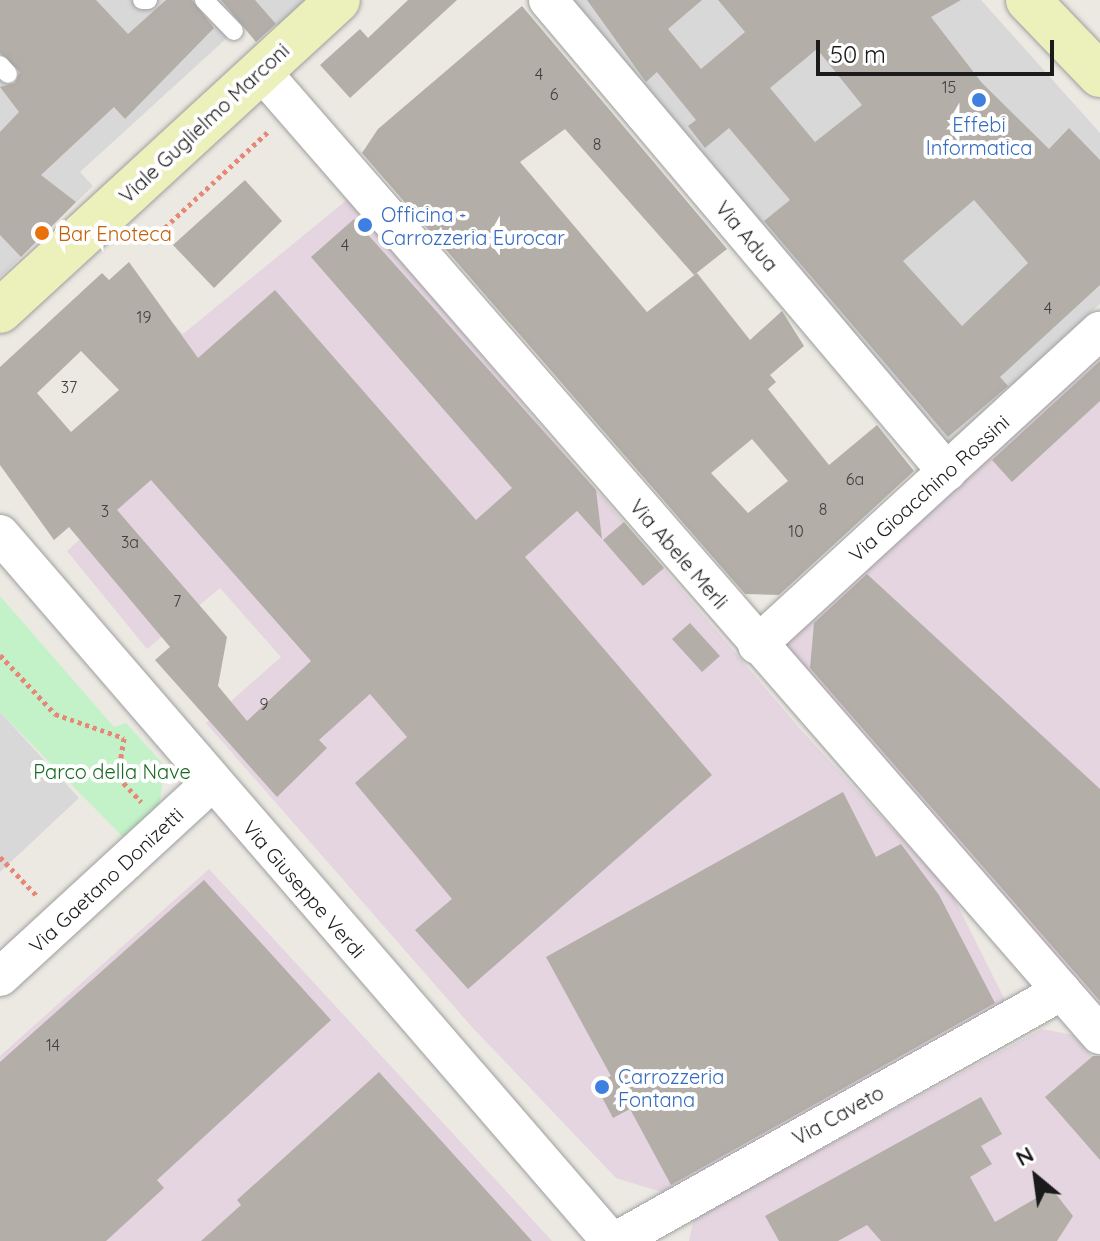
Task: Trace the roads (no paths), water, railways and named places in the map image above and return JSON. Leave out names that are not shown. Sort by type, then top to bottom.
[{"type":"street","name":"Viale Guglielmo Marconi","points":[[0,311],[338,0]]},
{"type":"street","name":"Via Adua","points":[[548,0],[947,472]]},
{"type":"street","points":[[1028,0],[1100,75]]},
{"type":"street","name":"Via Abele Merli","points":[[261,71],[757,645],[1100,1035]]},
{"type":"street","name":"Via Gioacchino Rossini","points":[[757,645],[1100,331]]},
{"type":"street","name":"Via Giuseppe Verdi","points":[[0,534],[613,1241]]},
{"type":"street","name":"Via Gaetano Donizetti","points":[[0,977],[212,782]]},
{"type":"street","name":"Via Caveto","points":[[613,1241],[1062,991]]},
{"type":"lane","points":[[204,0],[234,31]]},
{"type":"place","name":"Effebi Informatica","points":[[979,100]]},
{"type":"place","name":"Officina - Carrozzeria Eurocar","points":[[365,225]]},
{"type":"place","name":"Bar Enoteca","points":[[42,233]]},
{"type":"place","name":"Carrozzeria Fontana","points":[[602,1087]]},
{"type":"park label","name":"Parco della Nave","points":[[112,771]]}]
